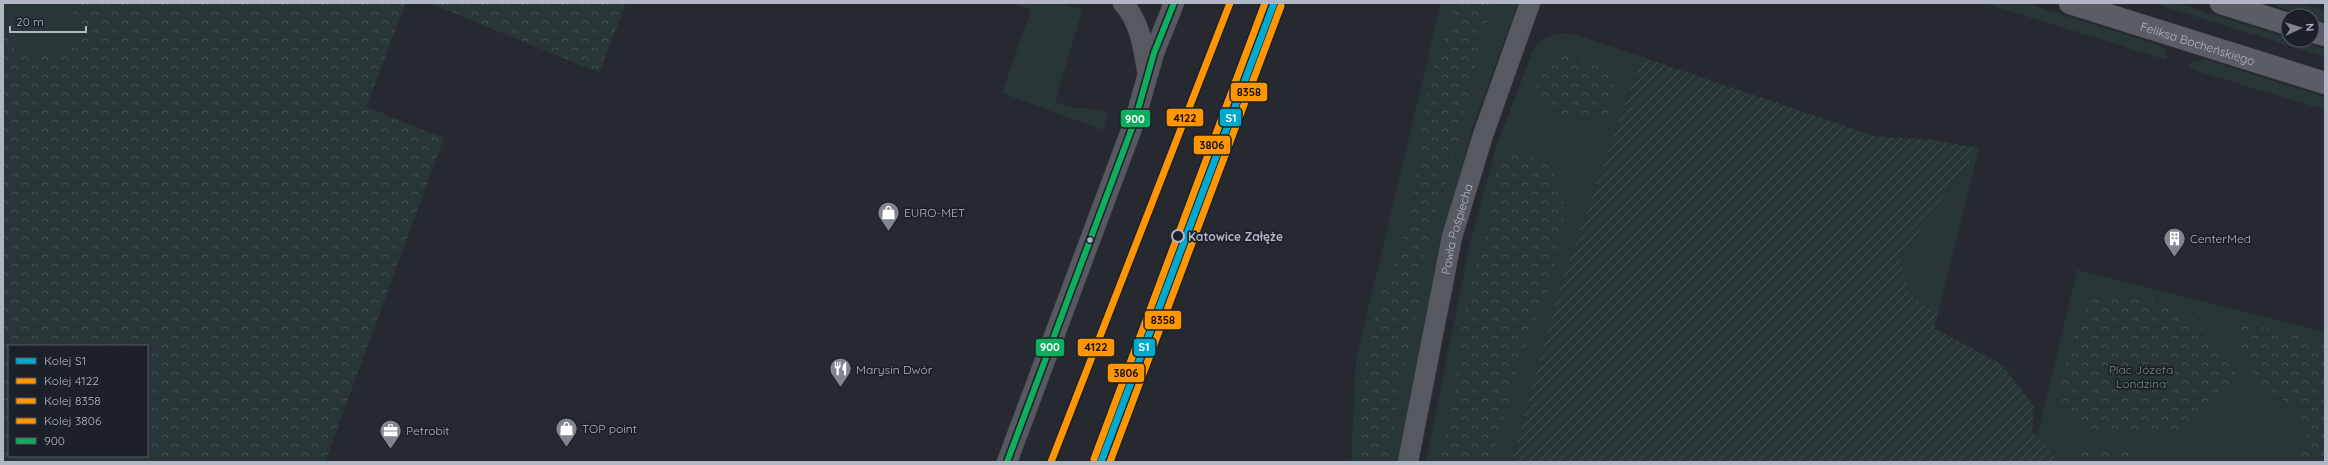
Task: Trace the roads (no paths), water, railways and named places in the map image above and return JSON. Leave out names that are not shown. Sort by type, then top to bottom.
[{"type":"main road","name":"Feliksa Bocheńskiego","points":[[2070,3],[2325,83]]},
{"type":"main road","points":[[2221,3],[2280,21]]},
{"type":"street","points":[[1123,3],[1134,19],[1141,34],[1148,74]]},
{"type":"street","points":[[1007,462],[1135,120],[1148,74],[1174,3]]},
{"type":"street","name":"Pawła Pośpiecha","points":[[1408,462],[1452,237],[1483,135],[1530,3]]},
{"type":"rail line","name":"4122","points":[[1051,462],[1230,3]]},
{"type":"rail line","name":"3806","points":[[1094,459],[1265,3]]},
{"type":"rail line","name":"S1","points":[[1101,462],[1274,3]]},
{"type":"rail line","name":"8358","points":[[1110,462],[1281,6]]},
{"type":"place","name":"EURO-MET","points":[[888,232]]},
{"type":"place","name":"Katowice Załęże","points":[[1178,236]]},
{"type":"place","name":"CenterMed","points":[[2174,258]]},
{"type":"place","name":"Marysin Dwór","points":[[840,388]]},
{"type":"place","name":"TOP point","points":[[566,448]]},
{"type":"place","name":"Petrobit","points":[[391,450]]},
{"type":"park label","name":"Plac Józefa Londzina","points":[[2141,376]]}]
